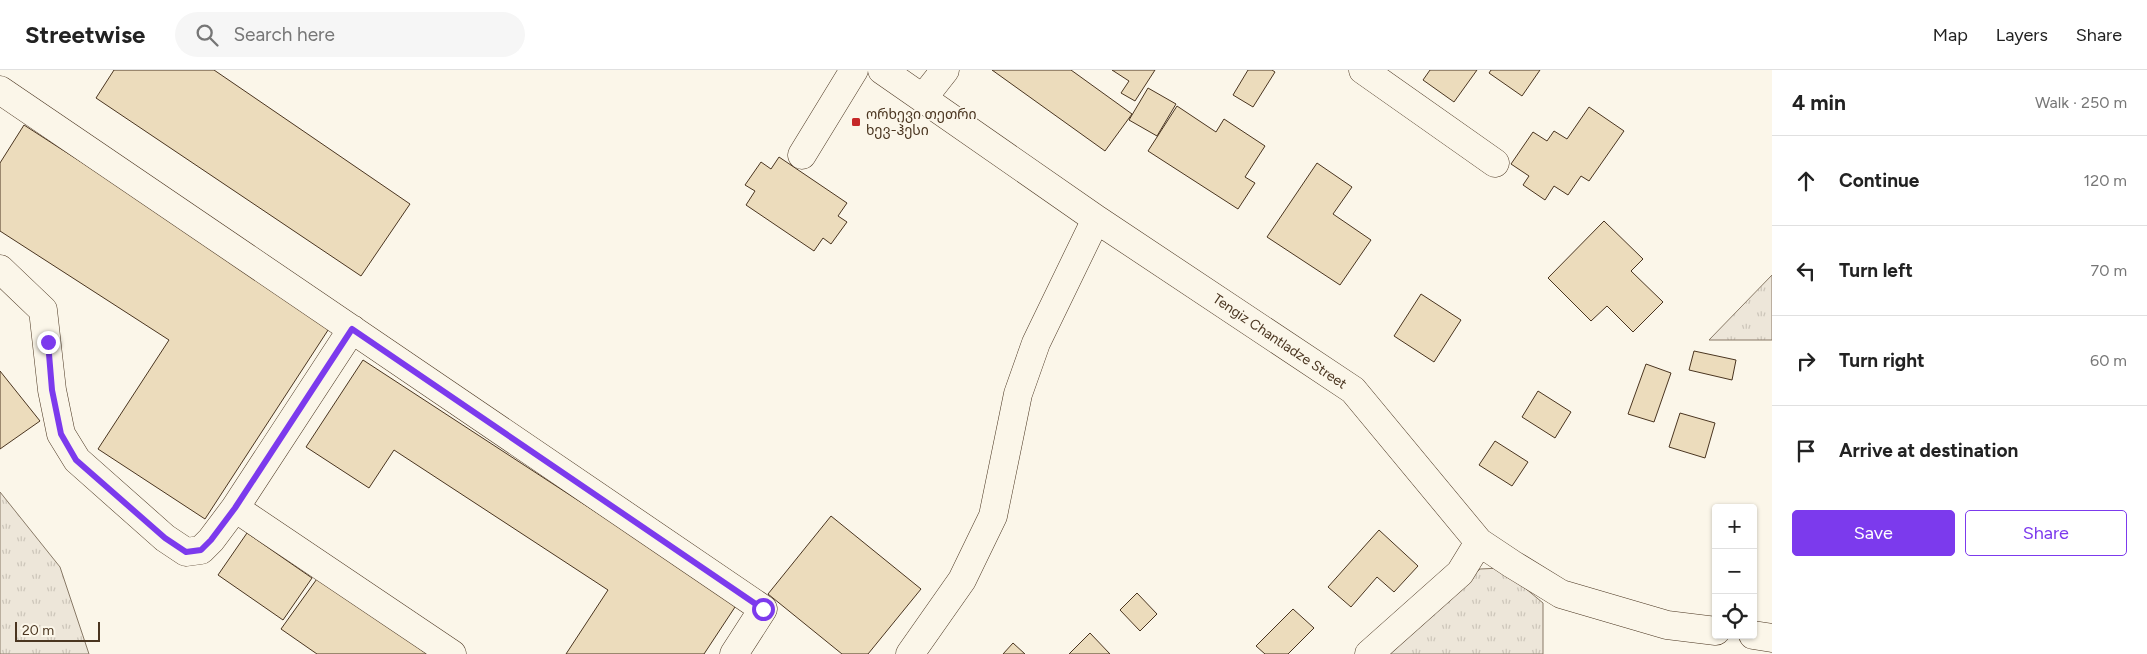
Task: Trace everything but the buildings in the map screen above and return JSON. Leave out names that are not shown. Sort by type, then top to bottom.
[{"type":"street","points":[[802,154],[854,70]]},
{"type":"street","name":"Tengiz Chantladze Street","points":[[882,70],[1096,219],[1354,390],[1479,542],[1561,594],[1667,624],[1712,630]]},
{"type":"street","points":[[923,98],[945,70]]},
{"type":"street","points":[[1364,70],[1495,162]]},
{"type":"street","points":[[0,90],[763,609],[734,654]]},
{"type":"street","points":[[910,654],[962,580],[993,516],[1018,394],[1036,343],[1096,219]]},
{"type":"street","points":[[0,270],[43,310],[52,390],[61,434],[76,460],[165,538],[186,552],[201,550],[235,508],[352,329]]},
{"type":"street","points":[[235,508],[452,654]]},
{"type":"street","points":[[1369,654],[1460,573],[1479,542]]},
{"type":"street","points":[[1757,636],[1772,638]]},
{"type":"green space","points":[[1772,275],[1772,340],[1709,340]]},
{"type":"green space","points":[[0,492],[60,567],[89,654],[0,654]]},
{"type":"green space","points":[[1501,568],[1543,603],[1543,654],[1386,654],[1480,569]]},
{"type":"place","name":"ორხევი თეთრი ხევ-ჰესი","points":[[856,122]]},
{"type":"route","points":[[48,342],[52,390],[61,434],[76,460],[165,538],[186,552],[201,550],[235,508],[352,329],[763,609]]}]
